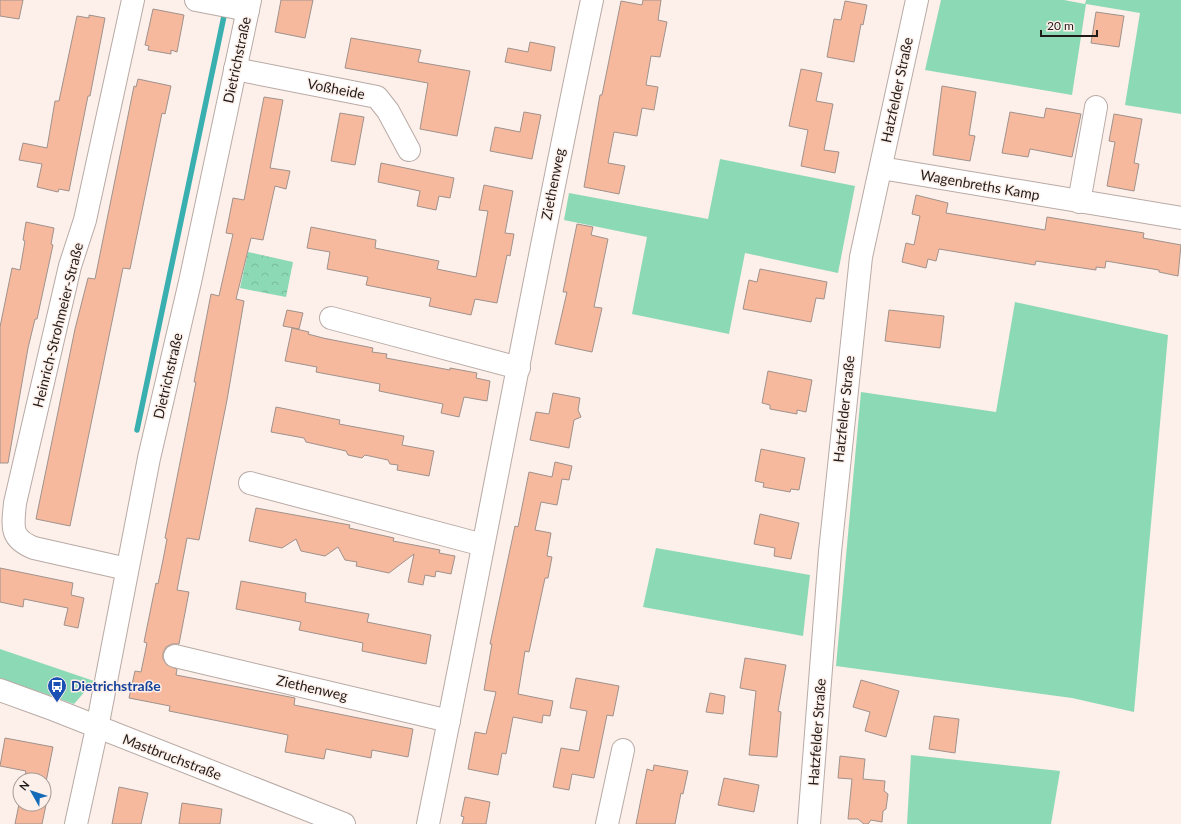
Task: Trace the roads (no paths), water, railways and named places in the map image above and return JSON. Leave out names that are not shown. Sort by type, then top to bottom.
[{"type":"street","name":"Heinrich-Strohmeier-Straße","points":[[127,569],[34,548],[23,544],[16,536],[13,527],[15,503],[70,266],[85,220],[133,0]]},
{"type":"street","points":[[196,0],[249,5]]},
{"type":"street","name":"Ziethenweg","points":[[428,824],[553,182],[592,0]]},
{"type":"street","name":"Hatzfelder Straße","points":[[810,824],[830,552],[859,272],[863,244],[917,0]]},
{"type":"street","name":"Dietrichstraße","points":[[76,824],[97,728],[149,458],[190,282],[234,69],[249,5]]},
{"type":"street","name":"Voßheide","points":[[234,69],[377,97],[388,111],[409,150]]},
{"type":"street","points":[[1079,202],[1096,106]]},
{"type":"street","name":"Wagenbreths Kamp","points":[[881,168],[1181,218]]},
{"type":"street","points":[[331,318],[518,368]]},
{"type":"street","points":[[250,482],[482,545]]},
{"type":"street","name":"Ziethenweg","points":[[175,656],[449,721]]},
{"type":"street","name":"Mastbruchstraße","points":[[0,690],[55,710],[97,728],[344,824]]},
{"type":"street","points":[[607,824],[623,750]]},
{"type":"waterway","points":[[137,430],[224,16]]},
{"type":"place","name":"Dietrichstraße","points":[[57,703]]}]
